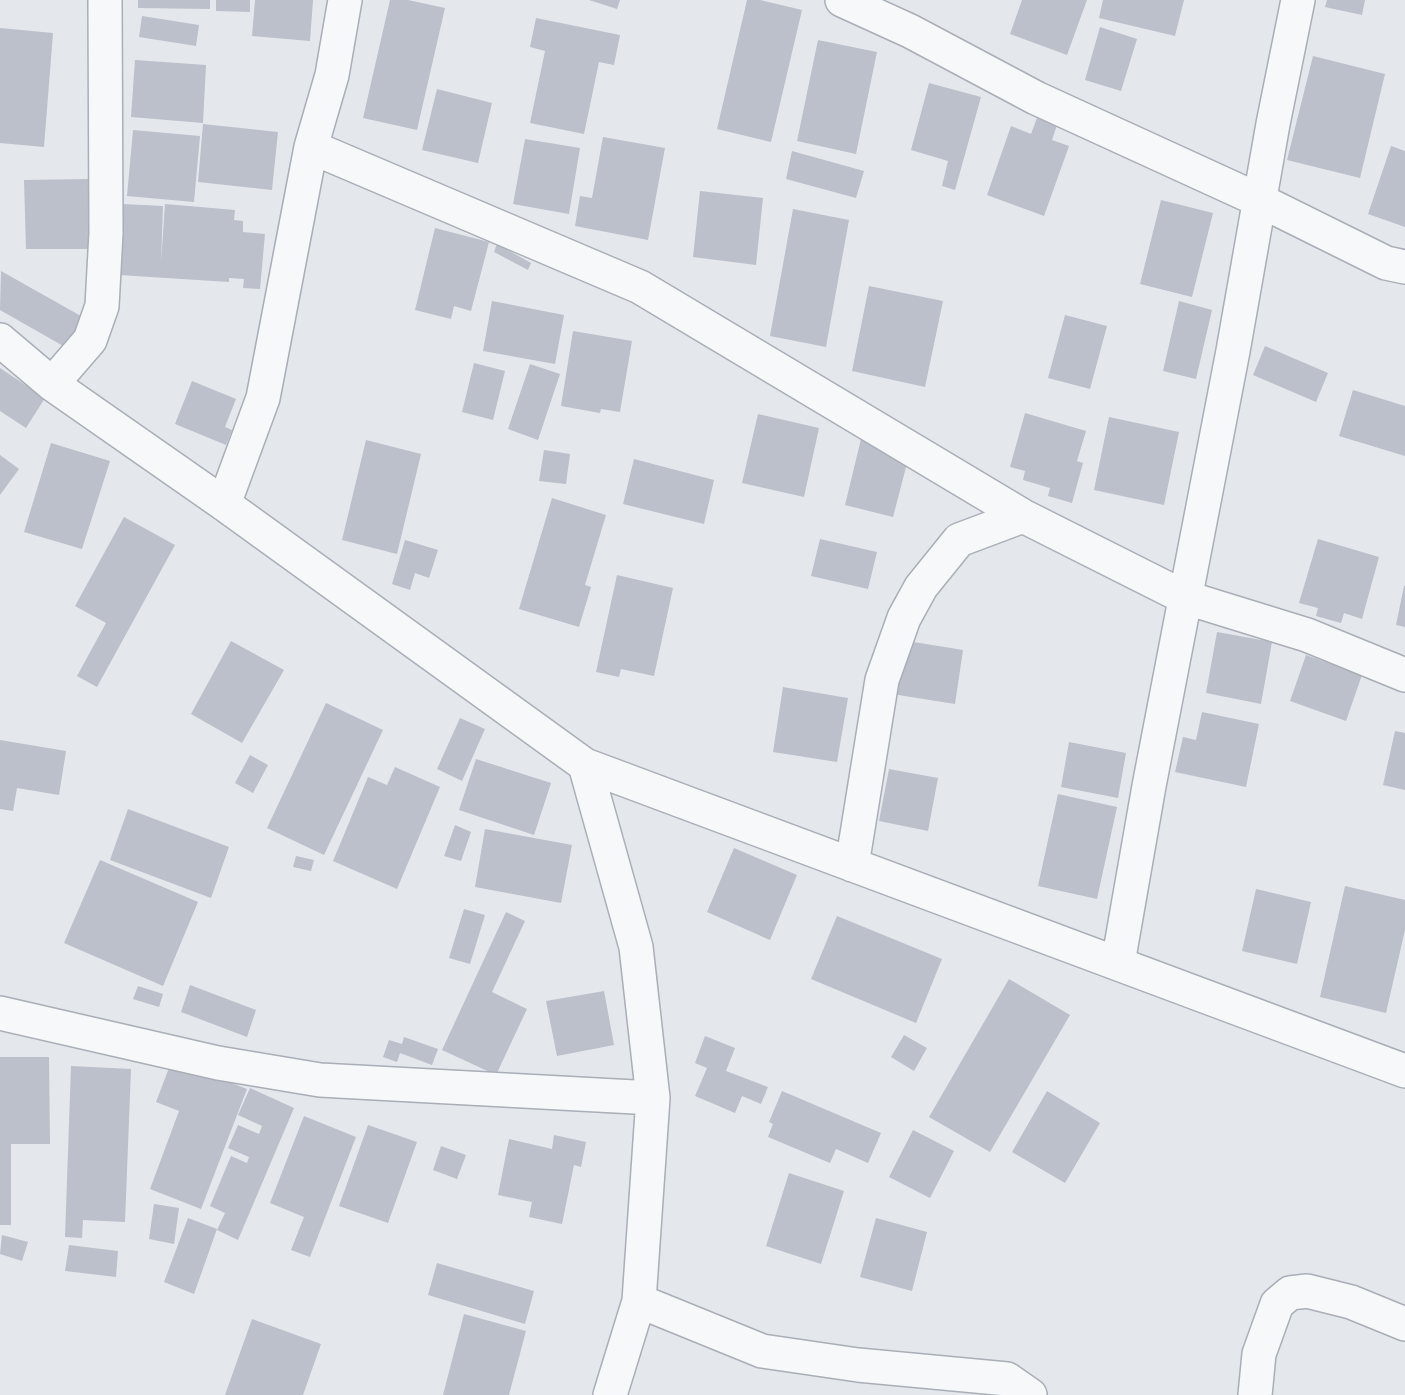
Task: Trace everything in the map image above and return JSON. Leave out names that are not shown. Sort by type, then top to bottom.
[{"type":"street","points":[[52,384],[90,340],[102,306],[106,233],[105,0]]},
{"type":"street","points":[[224,504],[263,398],[311,147],[332,75],[345,0]]},
{"type":"street","points":[[842,0],[910,31],[1036,98],[1261,201],[1386,263],[1405,267]]},
{"type":"street","points":[[1118,963],[1184,597],[1298,0]]},
{"type":"street","points":[[311,147],[640,286],[1023,516],[1184,597],[1307,635],[1405,674]]},
{"type":"street","points":[[0,340],[52,384],[224,504],[585,765],[1405,1071]]},
{"type":"street","points":[[852,865],[882,680],[904,618],[921,587],[959,540],[1023,516]]},
{"type":"street","points":[[585,765],[636,947],[653,1098],[639,1301],[610,1395]]},
{"type":"street","points":[[0,1013],[218,1063],[320,1080],[653,1098]]},
{"type":"street","points":[[1255,1395],[1259,1354],[1276,1304],[1290,1293],[1307,1291],[1351,1302],[1405,1324]]},
{"type":"street","points":[[639,1301],[762,1351],[858,1365],[1007,1379],[1030,1395]]},
{"type":"building","points":[[138,0],[210,0],[210,9],[138,8]]},
{"type":"building","points":[[216,0],[250,0],[250,12],[216,11]]},
{"type":"building","points":[[255,0],[313,0],[310,41],[252,36]]},
{"type":"building","points":[[390,0],[408,0],[445,8],[417,130],[363,118]]},
{"type":"building","points":[[589,0],[620,0],[617,9]]},
{"type":"building","points":[[747,0],[760,0],[802,10],[771,142],[717,129]]},
{"type":"building","points":[[1022,0],[1087,0],[1067,55],[1010,34]]},
{"type":"building","points":[[1103,0],[1184,0],[1175,36],[1099,18]]},
{"type":"building","points":[[1327,0],[1365,0],[1362,15],[1325,7]]},
{"type":"building","points":[[142,16],[199,25],[196,46],[139,37]]},
{"type":"building","points":[[536,18],[620,35],[614,65],[599,62],[584,134],[530,123],[545,51],[530,47]]},
{"type":"building","points":[[1100,27],[1137,39],[1121,91],[1085,80]]},
{"type":"building","points":[[0,28],[53,33],[44,147],[0,143]]},
{"type":"building","points":[[818,40],[877,52],[856,154],[797,141]]},
{"type":"building","points":[[1313,56],[1385,74],[1360,178],[1287,160]]},
{"type":"building","points":[[135,60],[206,65],[203,123],[131,117]]},
{"type":"building","points":[[929,83],[981,97],[955,190],[942,186],[948,161],[911,150]]},
{"type":"building","points":[[437,89],[492,103],[478,163],[422,150]]},
{"type":"building","points":[[1037,118],[1057,125],[1052,140],[1069,146],[1044,216],[987,195],[1011,126],[1031,134]]},
{"type":"building","points":[[203,124],[278,132],[272,190],[198,182]]},
{"type":"building","points":[[133,130],[200,136],[194,202],[127,196]]},
{"type":"building","points":[[603,137],[665,148],[648,240],[575,226],[580,196],[592,198]]},
{"type":"building","points":[[525,139],[580,148],[569,214],[513,204]]},
{"type":"building","points":[[1391,146],[1405,151],[1405,227],[1368,214]]},
{"type":"building","points":[[792,151],[864,171],[856,198],[786,179]]},
{"type":"building","points":[[89,179],[90,249],[26,249],[24,180]]},
{"type":"building","points":[[700,191],[763,198],[756,265],[693,257]]},
{"type":"building","points":[[1161,200],[1213,213],[1192,297],[1140,284]]},
{"type":"building","points":[[123,204],[163,206],[161,263],[165,204],[235,210],[234,220],[243,221],[243,232],[265,234],[260,289],[243,288],[244,279],[229,278],[229,282],[119,275]]},
{"type":"building","points":[[793,209],[849,220],[826,347],[770,336]]},
{"type":"building","points":[[435,228],[489,242],[471,311],[454,306],[451,319],[415,310]]},
{"type":"building","points":[[497,244],[531,263],[528,270],[494,252]]},
{"type":"building","points":[[1,271],[88,320],[72,351],[0,310]]},
{"type":"building","points":[[869,286],[943,301],[925,387],[852,371]]},
{"type":"building","points":[[492,301],[564,315],[555,364],[483,351]]},
{"type":"building","points":[[1179,301],[1212,310],[1196,379],[1163,371]]},
{"type":"building","points":[[1065,315],[1107,326],[1090,389],[1048,378]]},
{"type":"building","points":[[573,331],[632,341],[620,412],[601,409],[600,413],[561,406]]},
{"type":"building","points":[[1265,346],[1328,373],[1316,402],[1253,375]]},
{"type":"building","points":[[474,363],[505,371],[493,420],[462,412]]},
{"type":"building","points":[[530,364],[560,374],[538,440],[508,429]]},
{"type":"building","points":[[0,368],[45,398],[26,428],[0,411]]},
{"type":"building","points":[[192,381],[236,399],[225,427],[232,430],[226,445],[175,424]]},
{"type":"building","points":[[1353,390],[1405,406],[1405,456],[1339,436]]},
{"type":"building","points":[[1025,413],[1086,431],[1077,461],[1083,463],[1072,503],[1048,496],[1050,488],[1023,480],[1025,471],[1010,467]]},
{"type":"building","points":[[758,414],[819,428],[804,497],[742,483]]},
{"type":"building","points":[[1109,417],[1179,432],[1164,505],[1094,490]]},
{"type":"building","points":[[861,439],[910,452],[893,517],[845,505]]},
{"type":"building","points":[[366,440],[421,454],[397,554],[342,540]]},
{"type":"building","points":[[51,443],[110,461],[82,549],[24,532]]},
{"type":"building","points":[[544,450],[570,454],[566,484],[539,481]]},
{"type":"building","points":[[0,455],[19,469],[0,495]]},
{"type":"building","points":[[634,459],[714,480],[704,524],[623,504]]},
{"type":"building","points":[[552,498],[606,515],[585,585],[591,587],[579,627],[519,609]]},
{"type":"building","points":[[124,517],[175,545],[97,687],[77,676],[106,623],[75,606]]},
{"type":"building","points":[[820,539],[877,552],[868,589],[811,576]]},
{"type":"building","points":[[1318,539],[1379,557],[1362,619],[1344,613],[1341,623],[1316,616],[1318,608],[1299,603]]},
{"type":"building","points":[[405,540],[438,550],[429,578],[415,573],[410,590],[392,584]]},
{"type":"building","points":[[617,575],[673,588],[654,676],[621,669],[619,677],[596,672]]},
{"type":"building","points":[[1405,586],[1405,627],[1396,625]]},
{"type":"building","points":[[1217,632],[1272,642],[1261,704],[1206,693]]},
{"type":"building","points":[[901,640],[963,650],[955,704],[892,694]]},
{"type":"building","points":[[231,641],[284,670],[242,743],[191,714]]},
{"type":"building","points":[[1306,655],[1362,675],[1346,721],[1290,701]]},
{"type":"building","points":[[783,687],[848,698],[837,762],[773,752]]},
{"type":"building","points":[[326,703],[383,730],[324,855],[267,828]]},
{"type":"building","points":[[1202,712],[1259,724],[1246,787],[1175,772],[1183,737],[1196,740]]},
{"type":"building","points":[[460,718],[485,729],[462,781],[437,769]]},
{"type":"building","points":[[1395,731],[1405,733],[1405,790],[1383,785]]},
{"type":"building","points":[[0,740],[66,751],[59,795],[17,788],[13,811],[0,809]]},
{"type":"building","points":[[1069,742],[1126,753],[1118,798],[1061,787]]},
{"type":"building","points":[[250,755],[268,765],[253,793],[235,783]]},
{"type":"building","points":[[476,759],[551,783],[534,835],[459,810]]},
{"type":"building","points":[[395,767],[440,787],[397,889],[333,861],[368,777],[387,785]]},
{"type":"building","points":[[889,769],[938,778],[928,831],[879,821]]},
{"type":"building","points":[[1058,794],[1117,807],[1097,899],[1038,886]]},
{"type":"building","points":[[128,809],[229,847],[211,898],[110,860]]},
{"type":"building","points":[[455,825],[471,832],[461,861],[444,856]]},
{"type":"building","points":[[485,829],[572,845],[561,903],[475,887]]},
{"type":"building","points":[[734,848],[797,875],[770,940],[707,912]]},
{"type":"building","points":[[296,856],[314,860],[311,871],[293,867]]},
{"type":"building","points":[[100,860],[198,902],[163,986],[64,943]]},
{"type":"building","points":[[1345,886],[1405,900],[1405,930],[1386,1013],[1320,997]]},
{"type":"building","points":[[1256,889],[1311,902],[1297,964],[1242,951]]},
{"type":"building","points":[[464,909],[485,915],[470,964],[449,958]]},
{"type":"building","points":[[506,912],[525,921],[492,992],[527,1009],[496,1075],[442,1050]]},
{"type":"building","points":[[837,916],[942,959],[916,1023],[811,979]]},
{"type":"building","points":[[1009,979],[1070,1015],[990,1152],[929,1117]]},
{"type":"building","points":[[190,985],[256,1010],[247,1037],[181,1012]]},
{"type":"building","points":[[138,986],[163,994],[159,1007],[133,999]]},
{"type":"building","points":[[604,991],[614,1045],[557,1056],[546,1001]]},
{"type":"building","points":[[904,1035],[927,1048],[914,1071],[891,1057]]},
{"type":"building","points":[[705,1036],[735,1048],[726,1071],[768,1087],[761,1104],[742,1096],[735,1113],[695,1096],[707,1068],[695,1063]]},
{"type":"building","points":[[404,1037],[438,1049],[432,1065],[400,1053],[397,1062],[383,1057],[389,1040],[402,1044]]},
{"type":"building","points":[[0,1057],[49,1057],[50,1144],[11,1144],[11,1225],[0,1225]]},
{"type":"building","points":[[172,1060],[247,1089],[201,1209],[150,1189],[179,1111],[156,1102]]},
{"type":"building","points":[[71,1066],[131,1069],[125,1222],[83,1220],[82,1238],[65,1237]]},
{"type":"building","points":[[250,1088],[294,1108],[238,1240],[217,1230],[225,1213],[210,1206],[231,1156],[247,1163],[249,1157],[228,1148],[238,1125],[259,1134],[262,1126],[238,1115]]},
{"type":"building","points":[[782,1091],[881,1133],[868,1163],[836,1149],[830,1163],[768,1137],[773,1124],[769,1122]]},
{"type":"building","points":[[1047,1091],[1100,1123],[1065,1183],[1012,1152]]},
{"type":"building","points":[[304,1116],[356,1137],[310,1257],[291,1250],[304,1217],[270,1203]]},
{"type":"building","points":[[368,1125],[417,1142],[388,1223],[339,1206]]},
{"type":"building","points":[[913,1130],[954,1151],[930,1198],[889,1177]]},
{"type":"building","points":[[554,1135],[586,1142],[581,1167],[574,1165],[562,1224],[529,1217],[532,1202],[498,1195],[509,1139],[552,1149]]},
{"type":"building","points":[[441,1146],[466,1155],[457,1179],[433,1170]]},
{"type":"building","points":[[789,1173],[844,1191],[821,1264],[766,1246]]},
{"type":"building","points":[[154,1204],[179,1208],[174,1244],[149,1239]]},
{"type":"building","points":[[188,1218],[217,1229],[194,1294],[164,1282]]},
{"type":"building","points":[[876,1218],[927,1232],[912,1291],[860,1277]]},
{"type":"building","points":[[2,1235],[28,1242],[22,1261],[0,1254]]},
{"type":"building","points":[[69,1245],[118,1251],[116,1277],[65,1271]]},
{"type":"building","points":[[437,1263],[534,1291],[525,1324],[428,1295]]},
{"type":"building","points":[[464,1314],[526,1331],[509,1395],[443,1395]]},
{"type":"building","points":[[252,1319],[321,1344],[303,1395],[225,1395]]}]
